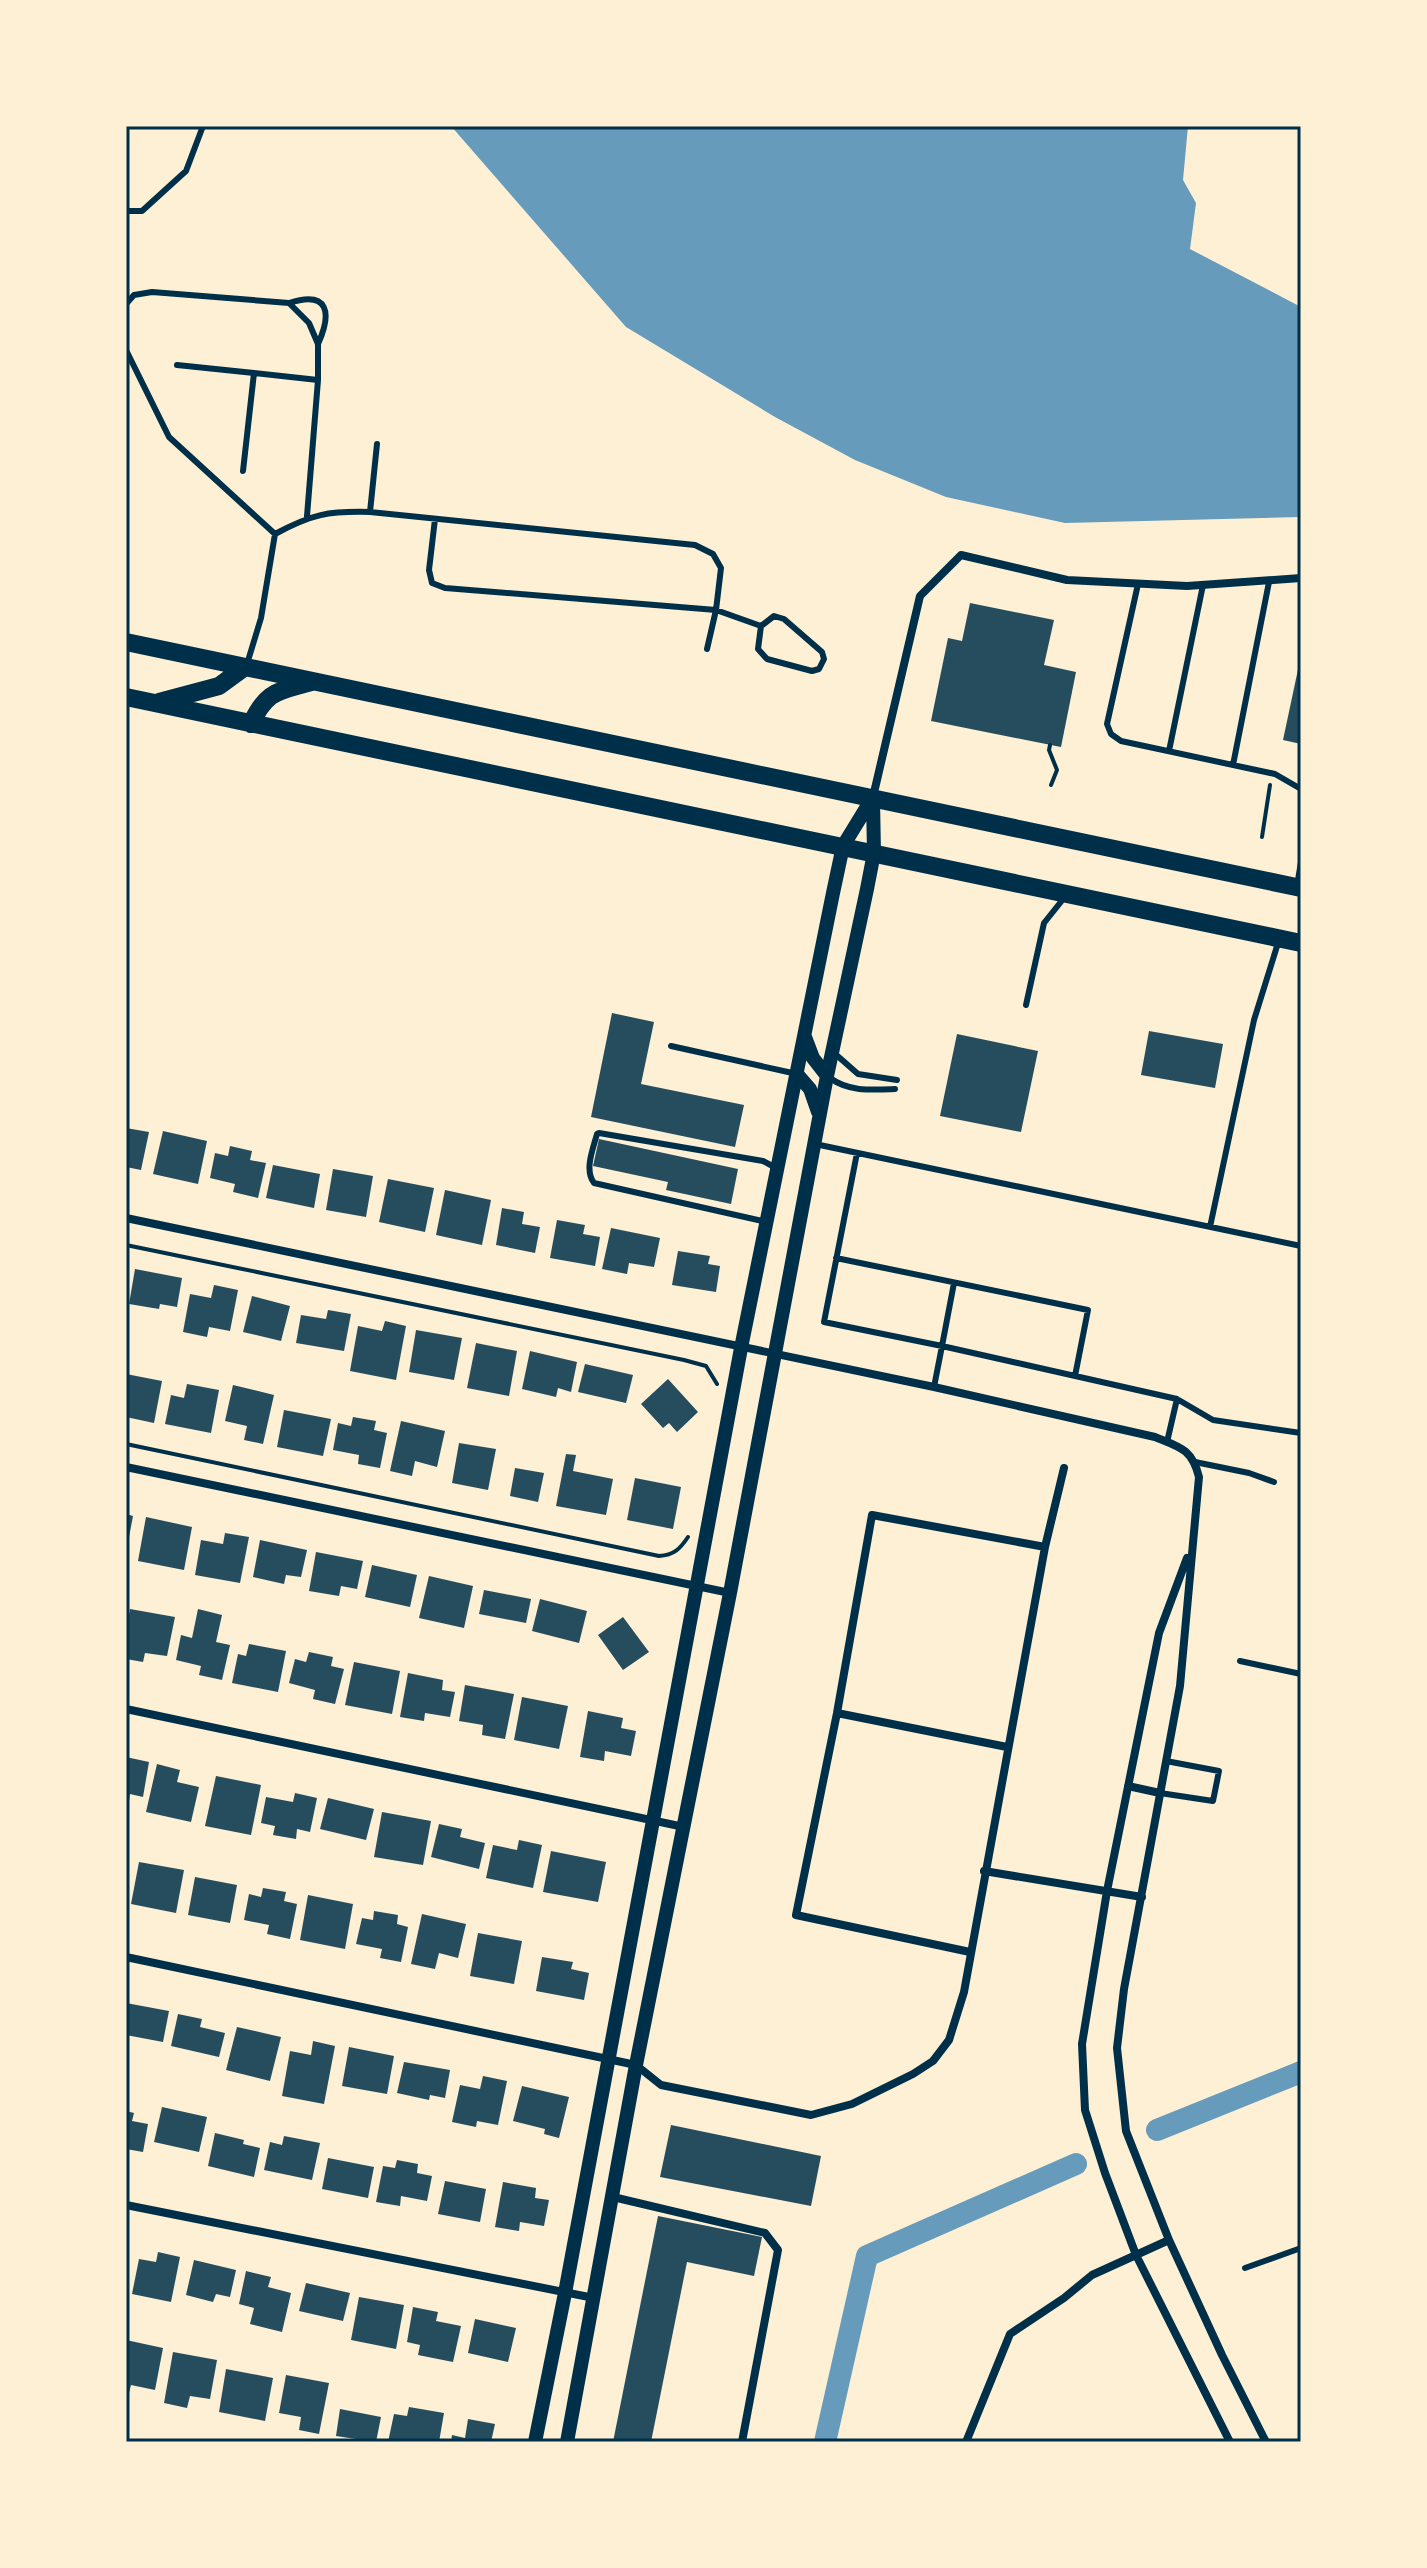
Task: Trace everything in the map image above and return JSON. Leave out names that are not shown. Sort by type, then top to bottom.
[{"type":"main road","points":[[126,642],[1299,887]]},
{"type":"main road","points":[[156,702],[219,686],[245,667]]},
{"type":"main road","points":[[251,724],[262,702],[280,691],[314,681]]},
{"type":"main road","points":[[126,697],[1301,943]]},
{"type":"street","points":[[567,2442],[636,2065],[730,1593],[827,1076],[874,853],[873,797],[920,596],[961,555],[1067,580],[1203,585],[1301,578]]},
{"type":"street","points":[[535,2442],[741,1348],[843,846],[873,797]]},
{"type":"street","points":[[805,1037],[813,1058],[827,1076]]},
{"type":"street","points":[[797,1074],[810,1089],[820,1121]]},
{"type":"street","points":[[126,1218],[774,1356],[934,1387],[1155,1437],[1186,1450],[1195,1462],[1199,1477],[1180,1686],[1124,1989],[1117,2048],[1126,2131],[1169,2240],[1266,2442]]},
{"type":"street","points":[[126,1467],[730,1593]]},
{"type":"street","points":[[126,1957],[636,2065],[661,2085],[811,2115],[852,2104],[913,2074],[933,2061],[949,2040],[964,1992],[1045,1547],[1064,1468]]},
{"type":"street","points":[[970,1952],[796,1915],[837,1713],[872,1515],[1045,1547]]},
{"type":"street","points":[[1191,1549],[1159,1633],[1107,1891],[1082,2044],[1085,2110],[1105,2173],[1136,2255],[1230,2442]]},
{"type":"street","points":[[126,1709],[684,1827]]},
{"type":"street","points":[[837,1713],[1007,1747]]},
{"type":"street","points":[[1128,1786],[1160,1793]]},
{"type":"street","points":[[984,1871],[1142,1897]]},
{"type":"street","points":[[613,2197],[765,2233],[778,2250],[742,2442]]},
{"type":"street","points":[[126,2205],[595,2298]]},
{"type":"street","points":[[966,2442],[1010,2334],[1092,2275],[1169,2240]]},
{"type":"lane","points":[[126,211],[142,211],[186,171],[203,126]]},
{"type":"lane","points":[[126,304],[134,295],[152,292],[289,303],[306,298],[318,302],[325,310],[327,323],[318,344],[307,516]]},
{"type":"lane","points":[[289,303],[309,323],[318,344]]},
{"type":"lane","points":[[126,350],[169,437],[275,534]]},
{"type":"lane","points":[[177,365],[318,380]]},
{"type":"lane","points":[[243,471],[254,373]]},
{"type":"lane","points":[[370,512],[377,444]]},
{"type":"lane","points":[[275,534],[307,516],[340,511],[695,545],[713,554],[721,568],[707,649]]},
{"type":"lane","points":[[435,519],[429,570],[432,583],[445,588],[716,610],[761,626]]},
{"type":"lane","points":[[245,667],[261,618],[275,534]]},
{"type":"lane","points":[[1233,765],[1269,582]]},
{"type":"lane","points":[[1138,584],[1107,724],[1111,734],[1121,741],[1275,774],[1301,789]]},
{"type":"lane","points":[[1169,751],[1203,585]]},
{"type":"lane","points":[[774,616],[784,619],[822,652],[824,659],[819,669],[812,671],[767,659],[758,649],[761,626],[774,616]]},
{"type":"lane","points":[[1299,887],[1301,862]]},
{"type":"lane","points":[[1026,1005],[1044,923],[1068,895]]},
{"type":"lane","points":[[1210,1227],[1254,1020],[1279,938]]},
{"type":"lane","points":[[671,1046],[797,1074]]},
{"type":"lane","points":[[832,1052],[858,1074],[897,1080]]},
{"type":"lane","points":[[827,1076],[838,1084],[862,1090],[895,1089]]},
{"type":"lane","points":[[767,1222],[594,1183],[589,1171],[599,1133],[763,1161],[778,1168]]},
{"type":"lane","points":[[815,1144],[1301,1246]]},
{"type":"lane","points":[[857,1153],[824,1322],[1177,1399],[1213,1420],[1301,1433]]},
{"type":"lane","points":[[836,1258],[1088,1310],[1075,1376]]},
{"type":"lane","points":[[934,1387],[954,1283]]},
{"type":"lane","points":[[1167,1442],[1177,1399]]},
{"type":"lane","points":[[1195,1462],[1249,1473],[1274,1482]]},
{"type":"lane","points":[[1240,1661],[1301,1674]]},
{"type":"lane","points":[[1160,1793],[1213,1801],[1219,1771],[1166,1761]]},
{"type":"lane","points":[[1245,2268],[1301,2248]]},
{"type":"path","points":[[1050,745],[1057,770],[1051,785]]},
{"type":"path","points":[[1262,837],[1270,785]]},
{"type":"path","points":[[126,1245],[684,1360],[706,1366],[718,1386]]},
{"type":"path","points":[[126,1444],[659,1556],[671,1555],[680,1548],[688,1537],[690,1525]]},
{"type":"water","points":[[451,126],[1188,126],[1183,180],[1196,203],[1190,249],[1301,307],[1301,517],[1065,523],[946,497],[855,460],[775,417],[626,327]]},
{"type":"building","points":[[970,603],[1054,620],[1044,665],[1076,672],[1061,747],[931,721],[948,638],[962,641]]},
{"type":"building","points":[[1301,661],[1301,744],[1283,740]]},
{"type":"building","points":[[612,1013],[654,1022],[641,1084],[744,1105],[735,1147],[591,1117]]},
{"type":"building","points":[[1149,1031],[1223,1044],[1215,1088],[1141,1075]]},
{"type":"building","points":[[957,1034],[1038,1051],[1021,1132],[940,1116]]},
{"type":"building","points":[[126,1128],[149,1132],[141,1170],[126,1167]]},
{"type":"building","points":[[163,1131],[207,1141],[198,1184],[153,1174]]},
{"type":"building","points":[[599,1139],[738,1169],[731,1204],[666,1190],[668,1182],[593,1166]]},
{"type":"building","points":[[230,1146],[252,1151],[250,1160],[266,1163],[258,1198],[233,1192],[235,1184],[210,1178],[215,1153],[228,1156]]},
{"type":"building","points":[[273,1165],[320,1174],[314,1208],[266,1198]]},
{"type":"building","points":[[333,1169],[373,1176],[366,1217],[326,1210]]},
{"type":"building","points":[[388,1179],[434,1188],[425,1232],[379,1222]]},
{"type":"building","points":[[445,1190],[491,1200],[482,1245],[436,1235]]},
{"type":"building","points":[[502,1208],[524,1212],[522,1224],[540,1227],[535,1253],[496,1245]]},
{"type":"building","points":[[557,1220],[585,1225],[583,1234],[600,1237],[595,1266],[550,1258]]},
{"type":"building","points":[[611,1228],[660,1238],[654,1267],[629,1263],[627,1274],[602,1269]]},
{"type":"building","points":[[678,1251],[710,1256],[708,1264],[720,1266],[716,1292],[672,1285]]},
{"type":"building","points":[[135,1269],[182,1278],[177,1307],[160,1304],[159,1309],[129,1304]]},
{"type":"building","points":[[214,1285],[238,1290],[230,1331],[209,1327],[207,1337],[183,1332],[190,1294],[211,1298]]},
{"type":"building","points":[[252,1296],[290,1306],[281,1341],[243,1332]]},
{"type":"building","points":[[328,1310],[351,1314],[344,1351],[296,1343],[301,1315],[326,1319]]},
{"type":"building","points":[[385,1321],[406,1326],[396,1380],[350,1371],[358,1326],[382,1331]]},
{"type":"building","points":[[416,1330],[462,1338],[454,1380],[409,1372]]},
{"type":"building","points":[[476,1343],[517,1351],[509,1396],[467,1388]]},
{"type":"building","points":[[530,1351],[577,1362],[571,1392],[558,1388],[556,1397],[522,1389]]},
{"type":"building","points":[[585,1364],[633,1375],[626,1403],[578,1392]]},
{"type":"building","points":[[126,1374],[162,1381],[154,1423],[126,1417]]},
{"type":"building","points":[[668,1379],[698,1412],[677,1432],[669,1423],[663,1428],[641,1404]]},
{"type":"building","points":[[187,1384],[219,1390],[211,1433],[165,1424],[171,1395],[184,1398]]},
{"type":"building","points":[[233,1385],[274,1395],[263,1444],[244,1440],[247,1426],[225,1421]]},
{"type":"building","points":[[284,1410],[331,1419],[323,1456],[277,1447]]},
{"type":"building","points":[[353,1417],[376,1421],[374,1430],[387,1433],[380,1468],[358,1464],[359,1455],[333,1450],[338,1423],[351,1426]]},
{"type":"building","points":[[401,1421],[445,1431],[437,1467],[415,1461],[412,1476],[390,1471]]},
{"type":"building","points":[[459,1443],[496,1449],[488,1490],[452,1483]]},
{"type":"building","points":[[566,1454],[576,1455],[573,1471],[613,1479],[606,1515],[556,1506]]},
{"type":"building","points":[[515,1468],[544,1473],[538,1502],[510,1496]]},
{"type":"building","points":[[635,1478],[681,1487],[673,1529],[627,1520]]},
{"type":"building","points":[[126,1514],[133,1516],[127,1548],[126,1547]]},
{"type":"building","points":[[146,1517],[192,1527],[184,1570],[138,1561]]},
{"type":"building","points":[[225,1533],[249,1537],[240,1583],[195,1575],[201,1540],[223,1544]]},
{"type":"building","points":[[260,1540],[307,1550],[301,1577],[286,1575],[284,1584],[253,1577]]},
{"type":"building","points":[[316,1552],[363,1561],[357,1589],[341,1586],[339,1596],[309,1591]]},
{"type":"building","points":[[372,1565],[417,1575],[410,1607],[365,1597]]},
{"type":"building","points":[[429,1576],[473,1586],[464,1628],[419,1618]]},
{"type":"building","points":[[484,1590],[531,1599],[526,1623],[479,1614]]},
{"type":"building","points":[[540,1599],[587,1611],[579,1643],[532,1631]]},
{"type":"building","points":[[130,1609],[175,1617],[167,1656],[145,1653],[143,1662],[126,1659]]},
{"type":"building","points":[[198,1609],[222,1615],[216,1642],[230,1645],[222,1680],[199,1675],[201,1666],[176,1660],[181,1635],[192,1638]]},
{"type":"building","points":[[623,1617],[649,1652],[623,1670],[598,1635]]},
{"type":"building","points":[[249,1644],[286,1651],[278,1692],[232,1683],[238,1654],[246,1656]]},
{"type":"building","points":[[309,1652],[333,1657],[331,1666],[344,1669],[335,1704],[313,1699],[315,1690],[289,1683],[295,1659],[306,1662]]},
{"type":"building","points":[[354,1662],[400,1671],[392,1714],[345,1705]]},
{"type":"building","points":[[408,1673],[443,1680],[442,1690],[455,1692],[450,1717],[425,1713],[424,1721],[400,1717]]},
{"type":"building","points":[[465,1685],[514,1694],[505,1739],[482,1735],[483,1725],[459,1721]]},
{"type":"building","points":[[522,1697],[568,1706],[559,1749],[514,1740]]},
{"type":"building","points":[[588,1711],[623,1718],[621,1728],[636,1731],[631,1756],[605,1751],[604,1761],[580,1757]]},
{"type":"building","points":[[126,1757],[149,1762],[143,1797],[130,1794],[129,1801],[126,1800]]},
{"type":"building","points":[[157,1764],[180,1770],[177,1782],[199,1787],[191,1822],[146,1812]]},
{"type":"building","points":[[216,1776],[261,1785],[251,1835],[205,1826]]},
{"type":"building","points":[[295,1793],[317,1798],[310,1832],[297,1829],[296,1839],[273,1835],[275,1826],[261,1823],[266,1797],[293,1802]]},
{"type":"building","points":[[328,1798],[374,1809],[366,1840],[320,1829]]},
{"type":"building","points":[[382,1812],[431,1821],[423,1865],[374,1857]]},
{"type":"building","points":[[439,1824],[462,1829],[460,1837],[485,1843],[479,1869],[431,1857]]},
{"type":"building","points":[[519,1840],[542,1845],[533,1888],[486,1878],[493,1845],[517,1850]]},
{"type":"building","points":[[551,1851],[606,1862],[598,1902],[543,1892]]},
{"type":"building","points":[[139,1862],[184,1870],[176,1913],[131,1904]]},
{"type":"building","points":[[195,1877],[237,1885],[230,1923],[188,1915]]},
{"type":"building","points":[[263,1888],[286,1892],[284,1901],[297,1904],[290,1939],[267,1934],[269,1925],[244,1920],[249,1894],[261,1897]]},
{"type":"building","points":[[308,1895],[353,1904],[345,1949],[300,1940]]},
{"type":"building","points":[[374,1911],[398,1915],[397,1924],[408,1927],[401,1962],[380,1958],[382,1949],[356,1944],[362,1918],[373,1920]]},
{"type":"building","points":[[422,1914],[466,1924],[458,1958],[439,1953],[435,1969],[411,1964]]},
{"type":"building","points":[[478,1933],[522,1941],[514,1984],[470,1976]]},
{"type":"building","points":[[542,1957],[573,1962],[571,1969],[589,1973],[584,2000],[536,1991]]},
{"type":"building","points":[[126,2003],[169,2011],[163,2042],[126,2035]]},
{"type":"building","points":[[178,2014],[202,2019],[200,2027],[225,2033],[219,2057],[171,2046]]},
{"type":"building","points":[[237,2027],[281,2037],[270,2081],[226,2070]]},
{"type":"building","points":[[313,2041],[335,2046],[324,2104],[282,2096],[290,2051],[311,2055]]},
{"type":"building","points":[[349,2047],[394,2056],[387,2094],[342,2086]]},
{"type":"building","points":[[404,2062],[450,2070],[445,2098],[430,2095],[429,2100],[397,2093]]},
{"type":"building","points":[[483,2076],[507,2081],[498,2125],[477,2121],[476,2127],[452,2122],[460,2085],[480,2089]]},
{"type":"building","points":[[522,2086],[569,2097],[559,2138],[544,2134],[545,2129],[513,2121]]},
{"type":"building","points":[[162,2107],[207,2117],[199,2152],[154,2142]]},
{"type":"building","points":[[126,2111],[134,2113],[132,2121],[148,2124],[143,2152],[126,2149]]},
{"type":"building","points":[[671,2125],[821,2156],[811,2206],[660,2177]]},
{"type":"building","points":[[215,2133],[244,2140],[243,2144],[260,2148],[254,2177],[208,2166]]},
{"type":"building","points":[[284,2136],[320,2143],[312,2180],[264,2170],[270,2142],[282,2145]]},
{"type":"building","points":[[328,2158],[374,2167],[368,2198],[322,2189]]},
{"type":"building","points":[[397,2160],[418,2164],[417,2173],[432,2176],[427,2201],[401,2196],[400,2206],[376,2202],[383,2166],[395,2168]]},
{"type":"building","points":[[445,2181],[486,2189],[480,2222],[438,2214]]},
{"type":"building","points":[[503,2182],[536,2188],[535,2198],[549,2200],[544,2226],[520,2222],[519,2231],[495,2227]]},
{"type":"building","points":[[658,2216],[762,2237],[754,2276],[687,2262],[651,2442],[613,2442]]},
{"type":"building","points":[[158,2252],[180,2257],[171,2302],[132,2294],[139,2259],[156,2262]]},
{"type":"building","points":[[194,2260],[236,2270],[230,2297],[216,2294],[213,2302],[186,2295]]},
{"type":"building","points":[[246,2271],[271,2277],[268,2287],[291,2293],[282,2332],[250,2324],[254,2308],[239,2304]]},
{"type":"building","points":[[306,2283],[350,2293],[343,2321],[299,2311]]},
{"type":"building","points":[[359,2297],[404,2305],[396,2349],[351,2340]]},
{"type":"building","points":[[413,2307],[438,2312],[436,2321],[461,2326],[453,2362],[418,2355],[420,2345],[407,2342]]},
{"type":"building","points":[[475,2319],[516,2328],[508,2362],[468,2353]]},
{"type":"building","points":[[126,2340],[163,2348],[155,2390],[131,2385],[129,2393],[126,2393]]},
{"type":"building","points":[[173,2352],[217,2360],[210,2399],[190,2396],[187,2408],[164,2403]]},
{"type":"building","points":[[226,2369],[273,2378],[265,2421],[219,2412]]},
{"type":"building","points":[[286,2375],[329,2383],[319,2434],[299,2430],[301,2417],[279,2413]]},
{"type":"building","points":[[409,2407],[444,2413],[439,2442],[388,2442],[394,2414],[407,2416]]},
{"type":"building","points":[[340,2409],[381,2417],[376,2442],[336,2436]]},
{"type":"building","points":[[468,2419],[495,2424],[491,2442],[451,2442],[452,2435],[465,2438]]},
{"type":"waterway","points":[[1157,2130],[1301,2072]]},
{"type":"waterway","points":[[825,2442],[867,2256],[1076,2164]]}]
